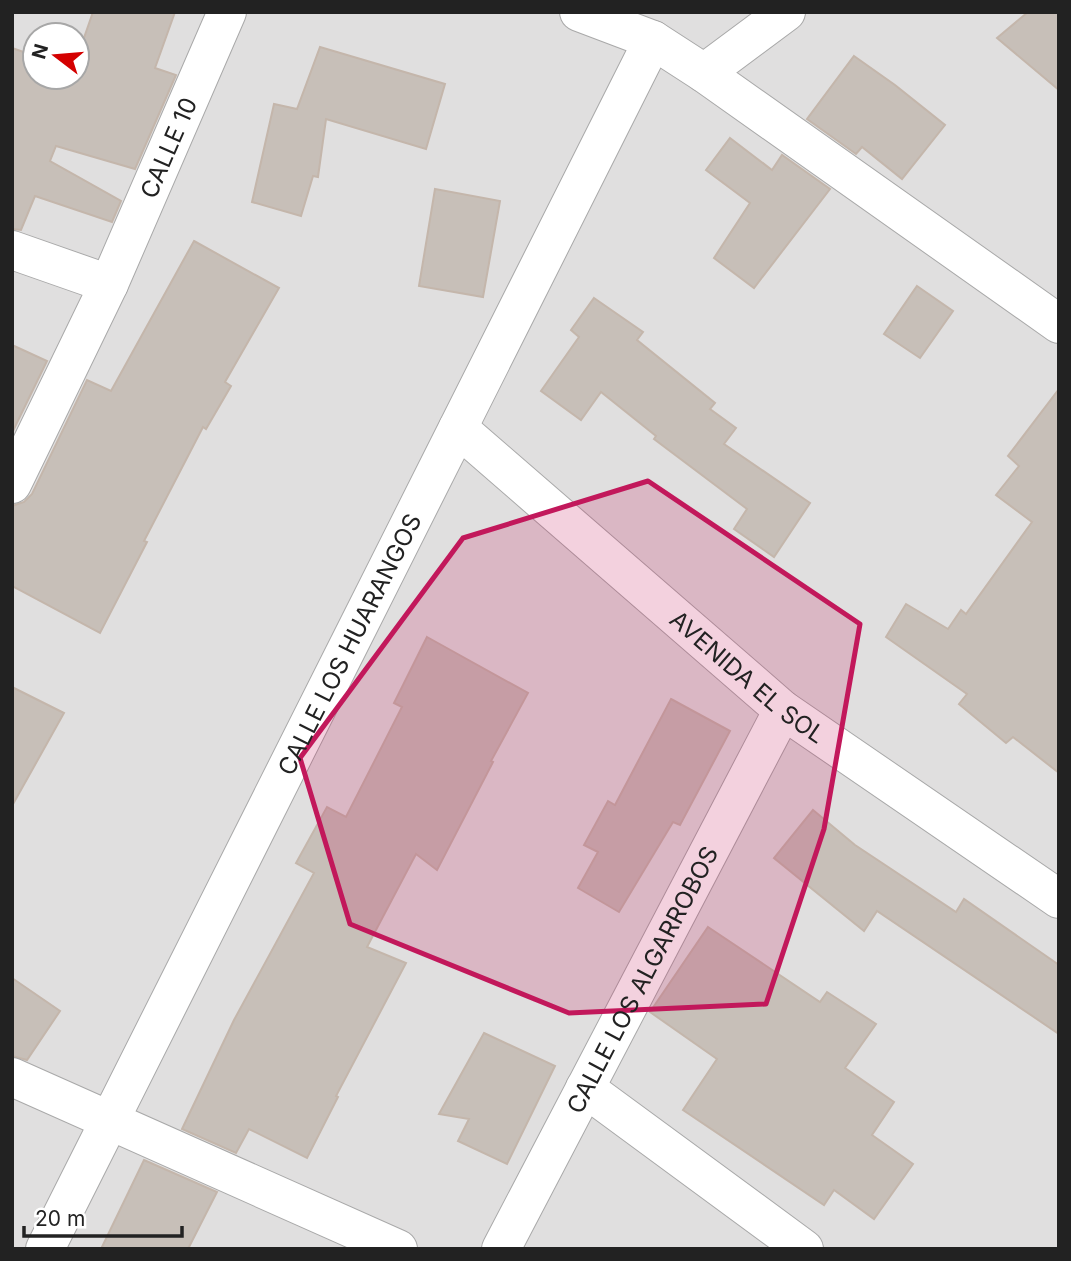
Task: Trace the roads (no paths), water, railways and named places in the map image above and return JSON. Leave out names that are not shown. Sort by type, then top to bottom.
[{"type":"street","name":"CALLE 10","points":[[12,484],[109,284],[227,12]]},
{"type":"street","points":[[579,12],[653,40],[704,73],[1059,324]]},
{"type":"street","points":[[704,73],[786,12]]},
{"type":"street","name":"CALLE LOS HUARANGOS","points":[[45,1249],[653,40]]},
{"type":"street","points":[[12,250],[109,284]]},
{"type":"street","name":"AVENIDA EL SOL","points":[[458,428],[783,710],[1059,899]]},
{"type":"street","name":"CALLE LOS ALGARROBOS","points":[[501,1249],[783,710]]},
{"type":"street","points":[[12,1077],[398,1249]]},
{"type":"street","points":[[585,1088],[804,1249]]}]
